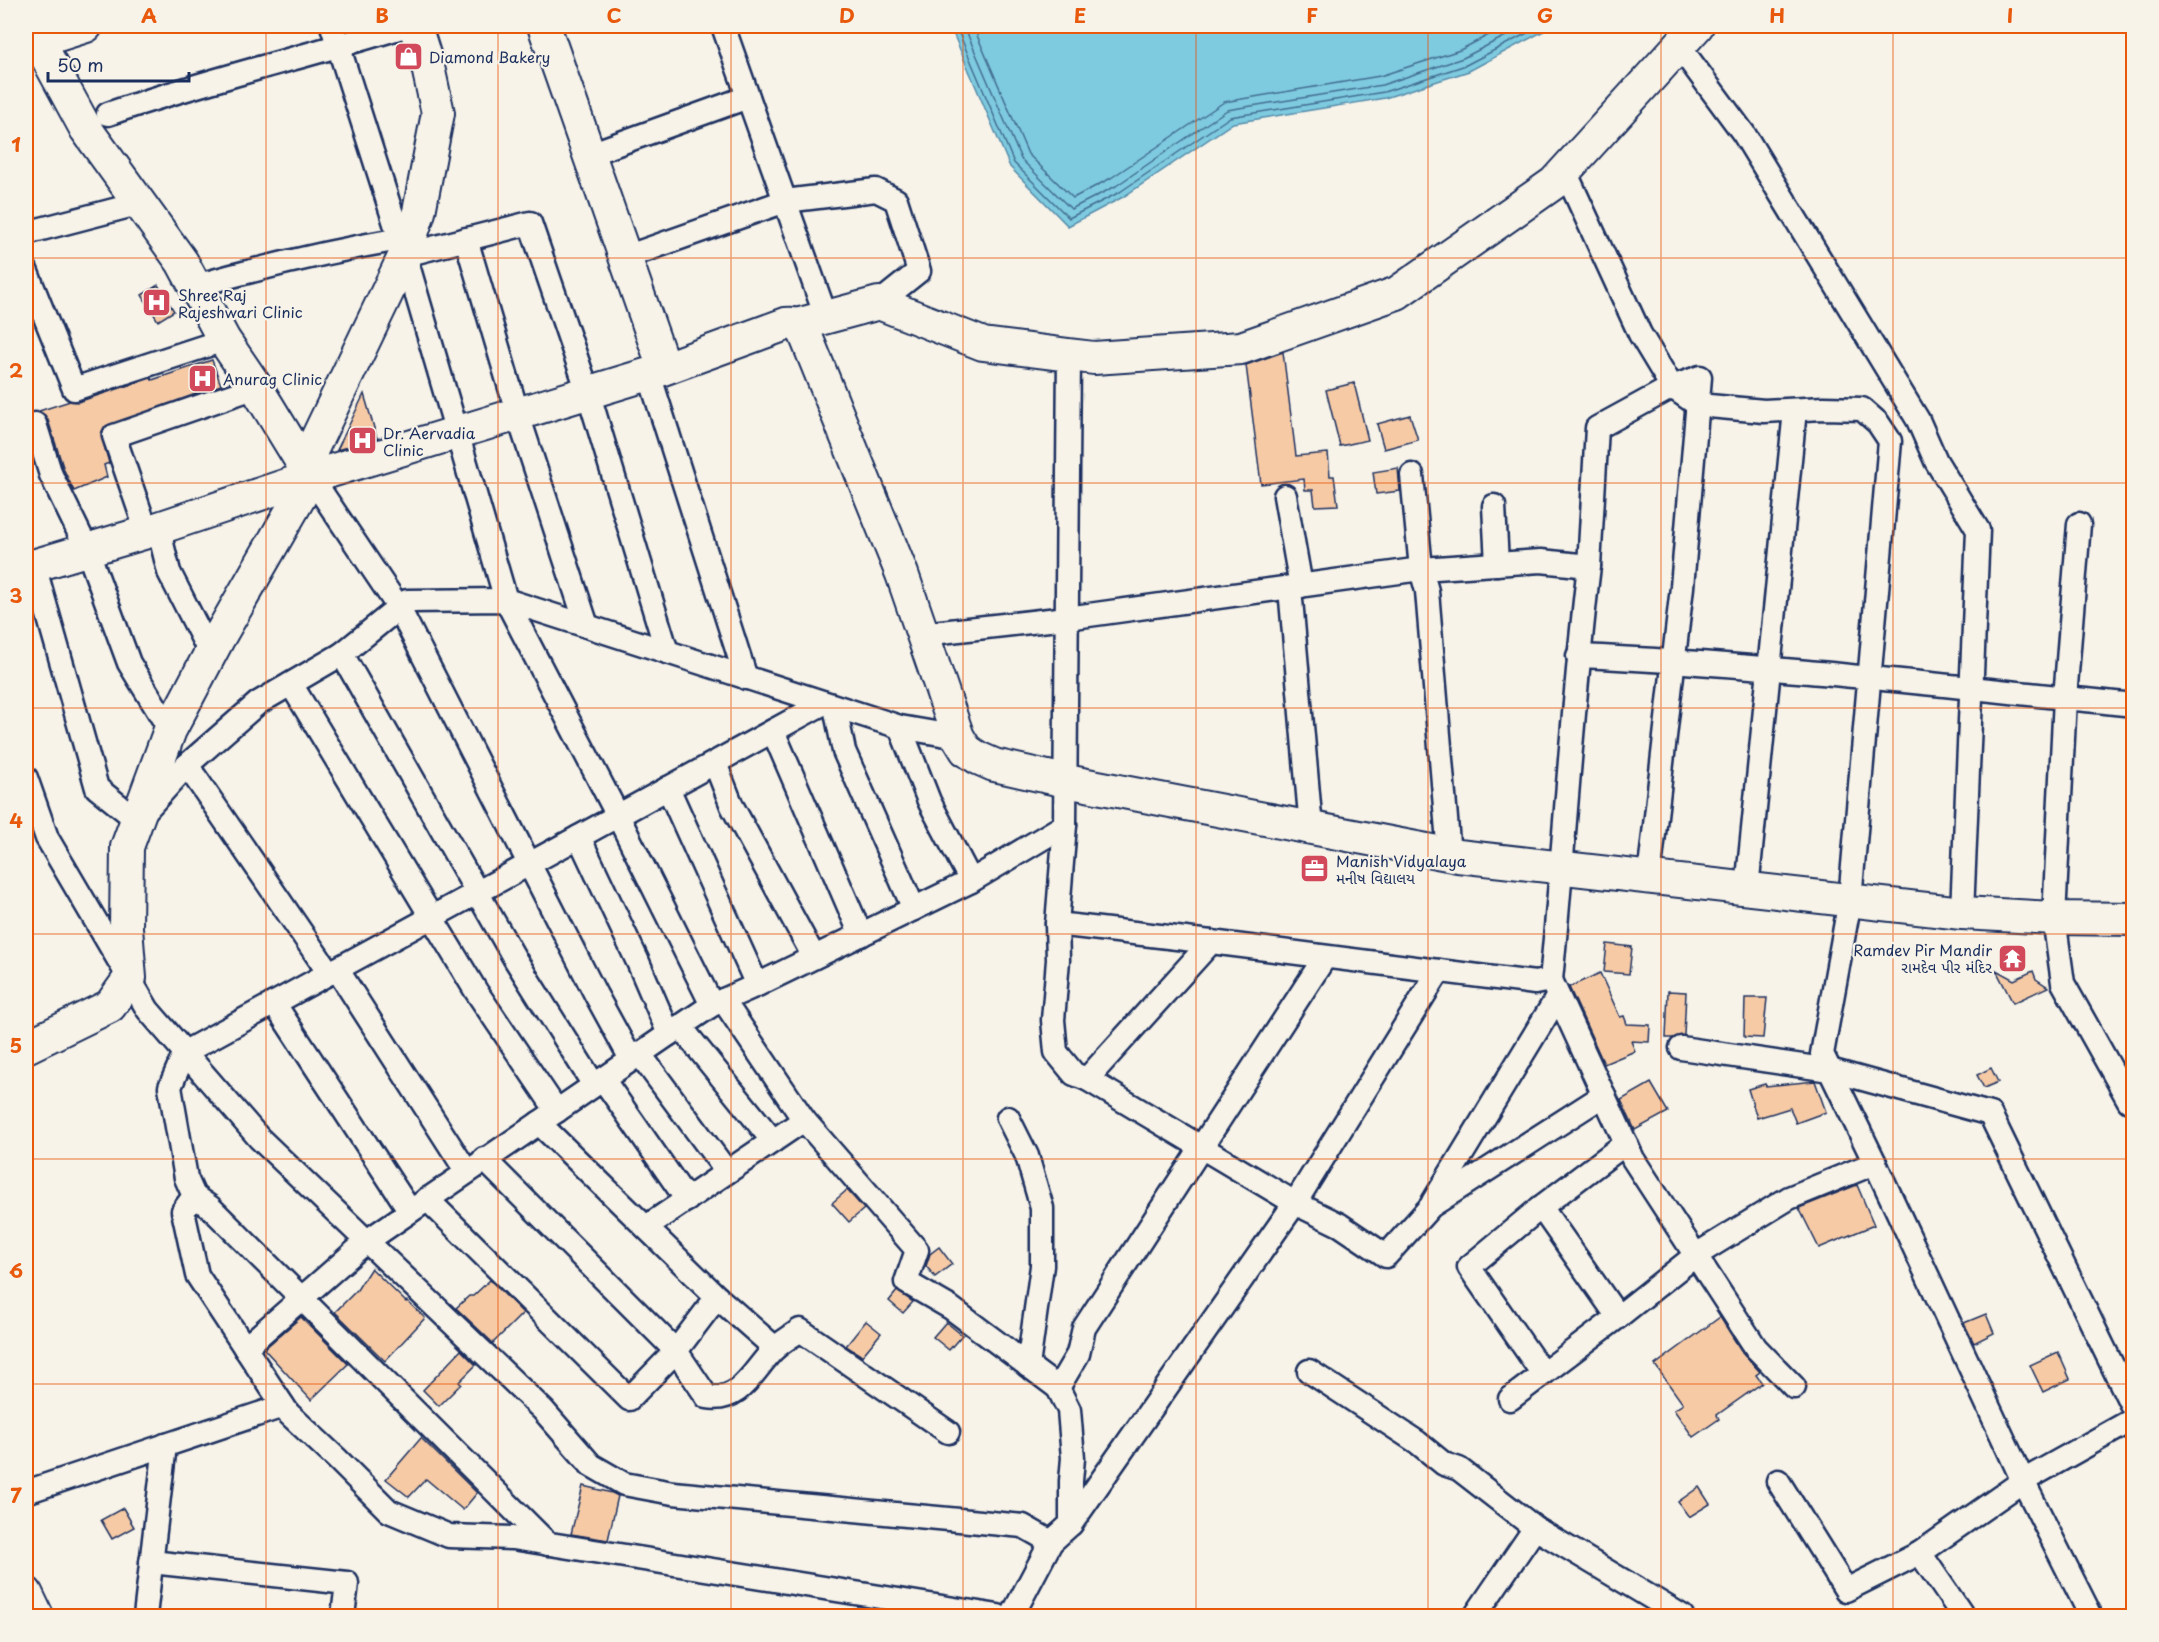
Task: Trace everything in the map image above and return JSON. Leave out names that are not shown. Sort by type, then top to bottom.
[{"type":"main road","points":[[86,26],[32,37],[86,129],[182,262],[224,340],[256,387],[311,477]]},
{"type":"main road","points":[[26,1047],[110,1006],[130,978],[126,928],[127,847],[170,730],[210,653],[311,477],[311,452],[402,247],[420,212],[438,113],[428,67],[415,26]]},
{"type":"main road","points":[[544,26],[626,257],[657,371]]},
{"type":"main road","points":[[30,567],[311,477],[657,371],[786,324],[812,321],[879,303],[982,344],[1069,355],[1094,358],[1241,348],[1397,293],[1554,183],[1688,36]]},
{"type":"main road","points":[[812,321],[804,334],[902,574],[958,737],[966,750],[978,758],[994,765],[1066,781],[1449,855],[1962,913],[2133,919]]},
{"type":"main road","points":[[26,1593],[37,1617]]},
{"type":"street","points":[[332,26],[402,247],[506,600],[717,1003],[804,1120],[917,1251],[906,1282],[951,1308],[1058,1388],[1069,1410],[1073,1458],[1071,1524]]},
{"type":"street","points":[[108,114],[173,91],[339,47],[405,26]]},
{"type":"street","points":[[723,26],[785,201],[812,321]]},
{"type":"street","points":[[1688,36],[1744,134],[1918,420],[1936,461],[1978,530],[1962,913]]},
{"type":"street","points":[[590,154],[748,97]]},
{"type":"street","points":[[1565,171],[1640,333],[1672,387]]},
{"type":"street","points":[[626,257],[785,201],[876,190],[896,200],[919,271],[879,303]]},
{"type":"street","points":[[26,232],[141,203]]},
{"type":"street","points":[[195,286],[322,253],[466,239],[530,223],[588,392],[667,652]]},
{"type":"street","points":[[466,239],[518,415],[587,626]]},
{"type":"street","points":[[26,270],[74,389],[224,340]]},
{"type":"street","points":[[1069,355],[1065,825],[1057,924],[1058,960],[1053,1020],[1056,1052],[1074,1074],[1087,1079],[1295,1203],[1341,1225],[1386,1256],[1431,1206],[1554,988],[1578,656],[1589,566],[1597,428],[1672,387],[1700,377],[1682,587],[1649,878]]},
{"type":"street","points":[[657,371],[746,678]]},
{"type":"street","points":[[210,653],[169,572],[114,436],[256,387]]},
{"type":"street","points":[[1698,405],[1764,411],[1862,410],[1878,423],[1890,441],[1850,900],[1822,1054],[2023,1481],[2091,1617]]},
{"type":"street","points":[[1747,889],[1795,410]]},
{"type":"street","points":[[35,424],[51,475],[87,549],[129,663],[170,730]]},
{"type":"street","points":[[1412,475],[1421,570],[1427,591],[1449,855]]},
{"type":"street","points":[[311,477],[399,608],[596,995],[635,1056],[727,1173]]},
{"type":"street","points":[[1285,496],[1295,587],[1311,828]]},
{"type":"street","points":[[1494,506],[1497,564]]},
{"type":"street","points":[[2079,524],[2065,698],[2054,918],[2062,983],[2129,1101]]},
{"type":"street","points":[[923,634],[1067,618],[1421,570],[1541,561],[1589,566]]},
{"type":"street","points":[[30,567],[97,788],[137,820],[188,765],[258,703],[342,654],[407,601],[506,600],[900,728],[958,737]]},
{"type":"street","points":[[342,654],[515,959],[598,1082],[687,1200]]},
{"type":"street","points":[[1578,656],[1770,667],[2133,705]]},
{"type":"street","points":[[291,684],[433,917],[548,1117],[646,1227],[717,1297],[775,1348]]},
{"type":"street","points":[[548,1544],[210,1207],[194,1196],[186,1178],[170,1087],[185,1052],[772,731],[829,705]]},
{"type":"street","points":[[829,705],[844,751],[914,909]]},
{"type":"street","points":[[900,728],[929,801],[971,881]]},
{"type":"street","points":[[772,731],[861,935]]},
{"type":"street","points":[[716,763],[732,806],[814,957]]},
{"type":"street","points":[[188,765],[333,971],[475,1165],[676,1351],[707,1396],[719,1399],[738,1391],[775,1348],[800,1330],[948,1432]]},
{"type":"street","points":[[26,778],[47,838],[148,1010],[259,1138],[543,1410],[591,1465],[624,1484],[673,1493],[1023,1526],[1051,1542]]},
{"type":"street","points":[[668,788],[757,985]]},
{"type":"street","points":[[245,1348],[367,1241],[635,1056],[717,1003],[971,881],[1065,825]]},
{"type":"street","points":[[579,837],[638,962],[675,1030],[773,1141]]},
{"type":"street","points":[[1057,924],[1535,983],[1554,988]]},
{"type":"street","points":[[1087,1079],[1210,942]]},
{"type":"street","points":[[1058,1388],[1078,1354],[1084,1328],[1325,957]]},
{"type":"street","points":[[1021,1610],[1051,1542],[1071,1524],[1295,1203],[1439,971]]},
{"type":"street","points":[[1554,988],[1634,1159],[1756,1348],[1794,1387]]},
{"type":"street","points":[[274,1003],[418,1205],[629,1399],[676,1351],[717,1297]]},
{"type":"street","points":[[1681,1048],[1830,1070],[1990,1114],[2133,1410]]},
{"type":"street","points":[[1431,1206],[1604,1095]]},
{"type":"street","points":[[1008,1118],[1027,1156],[1042,1208],[1042,1266],[1028,1366]]},
{"type":"street","points":[[646,1227],[804,1120]]},
{"type":"street","points":[[1543,1374],[1468,1267],[1541,1206],[1626,1143]]},
{"type":"street","points":[[1510,1399],[1696,1256],[1789,1198],[1875,1163]]},
{"type":"street","points":[[194,1196],[183,1210],[197,1275],[288,1413],[389,1511],[449,1536],[513,1538],[998,1617]]},
{"type":"street","points":[[1541,1206],[1618,1317]]},
{"type":"street","points":[[1309,1371],[1417,1442],[1444,1464],[1459,1469],[1535,1527],[1682,1617]]},
{"type":"street","points":[[26,1492],[283,1406]]},
{"type":"street","points":[[1778,1481],[1846,1590],[1920,1553],[2023,1481],[2133,1419]]},
{"type":"street","points":[[145,1617],[165,1446]]},
{"type":"street","points":[[1475,1617],[1535,1527]]},
{"type":"street","points":[[1920,1553],[1963,1617]]},
{"type":"street","points":[[151,1562],[347,1583],[343,1617]]},
{"type":"water","points":[[950,26],[1553,26],[1469,71],[1385,98],[1233,123],[1123,197],[1068,226],[1010,167]]},
{"type":"building","points":[[158,285],[174,311],[158,321],[142,295]]},
{"type":"building","points":[[1283,352],[1296,456],[1328,453],[1330,476],[1334,476],[1338,505],[1315,506],[1313,490],[1305,490],[1304,479],[1261,484],[1246,365]]},
{"type":"building","points":[[212,360],[221,385],[104,427],[101,434],[109,463],[104,465],[107,477],[74,491],[64,470],[48,420],[39,411],[70,401],[78,402]]},
{"type":"building","points":[[1354,383],[1368,440],[1340,446],[1326,390]]},
{"type":"building","points":[[364,394],[377,438],[337,450]]},
{"type":"building","points":[[1410,415],[1418,440],[1384,449],[1377,424]]},
{"type":"building","points":[[1398,468],[1400,491],[1376,494],[1373,472]]},
{"type":"building","points":[[1607,944],[1632,947],[1629,974],[1604,972]]},
{"type":"building","points":[[1996,970],[2014,980],[2033,971],[2036,979],[2048,987],[2013,1003]]},
{"type":"building","points":[[1600,973],[1620,1017],[1624,1016],[1627,1024],[1650,1025],[1649,1042],[1631,1041],[1635,1051],[1604,1064],[1569,987]]},
{"type":"building","points":[[1668,991],[1686,992],[1684,1035],[1673,1038],[1666,1038]]},
{"type":"building","points":[[1745,998],[1767,998],[1763,1038],[1744,1037]]},
{"type":"building","points":[[1991,1068],[1998,1082],[1984,1088],[1977,1075]]},
{"type":"building","points":[[1815,1081],[1826,1112],[1796,1123],[1790,1108],[1757,1118],[1748,1089],[1765,1084],[1766,1086]]},
{"type":"building","points":[[1651,1083],[1668,1112],[1635,1130],[1621,1100]]},
{"type":"building","points":[[1857,1185],[1874,1225],[1819,1248],[1799,1208]]},
{"type":"building","points":[[847,1190],[864,1209],[849,1222],[832,1203]]},
{"type":"building","points":[[939,1247],[952,1264],[935,1277],[926,1266],[930,1254]]},
{"type":"building","points":[[371,1268],[425,1318],[385,1361],[335,1312],[357,1290]]},
{"type":"building","points":[[490,1280],[523,1313],[493,1343],[456,1308]]},
{"type":"building","points":[[897,1291],[913,1302],[903,1313],[889,1301]]},
{"type":"building","points":[[1986,1314],[1994,1333],[1974,1343],[1964,1323]]},
{"type":"building","points":[[301,1317],[348,1364],[311,1400],[264,1349]]},
{"type":"building","points":[[1720,1317],[1742,1352],[1760,1372],[1756,1375],[1762,1383],[1717,1415],[1719,1419],[1693,1437],[1674,1410],[1683,1404],[1655,1365]]},
{"type":"building","points":[[866,1321],[881,1333],[862,1356],[846,1346]]},
{"type":"building","points":[[946,1322],[962,1335],[949,1350],[933,1337]]},
{"type":"building","points":[[461,1350],[476,1365],[439,1406],[423,1390]]},
{"type":"building","points":[[2058,1352],[2070,1379],[2043,1392],[2030,1365]]},
{"type":"building","points":[[421,1438],[477,1493],[463,1510],[426,1479],[409,1497],[386,1479]]},
{"type":"building","points":[[583,1486],[618,1496],[608,1540],[571,1534]]},
{"type":"building","points":[[1699,1487],[1710,1504],[1689,1517],[1678,1502]]},
{"type":"building","points":[[123,1508],[134,1527],[112,1539],[101,1520]]},
{"type":"place","name":"Diamond Bakery","points":[[408,56]]},
{"type":"place","name":"Shree Raj Rajeshwari Clinic","points":[[157,303]]},
{"type":"place","name":"Anurag Clinic","points":[[202,378]]},
{"type":"place","name":"Dr. Aervadia Clinic","points":[[362,441]]},
{"type":"place","name":"Manish Vidyalaya મનીષ વિદ્યાલય","points":[[1315,869]]},
{"type":"place","name":"Ramdev Pir Mandir રામદેવ પીર મંદિર","points":[[2013,958]]}]
